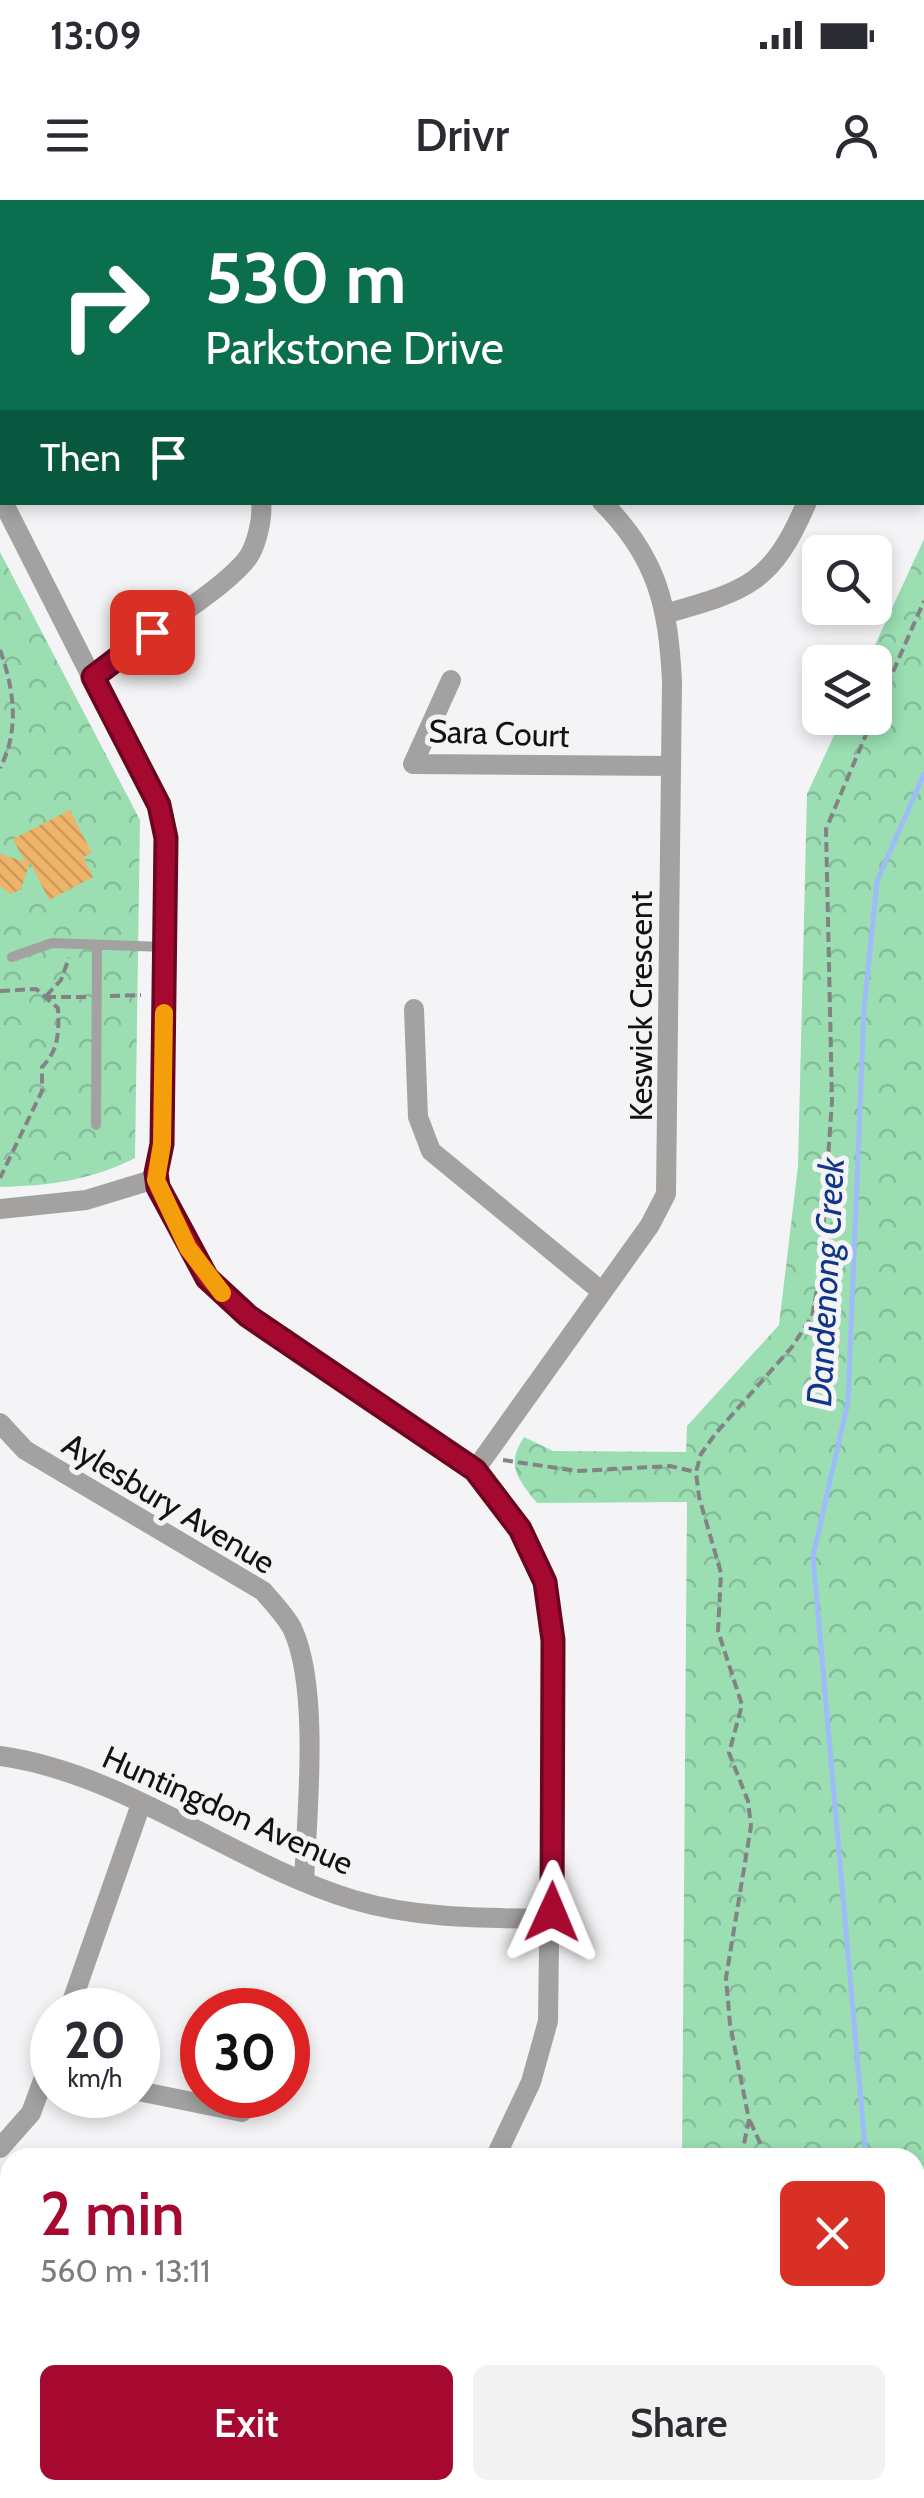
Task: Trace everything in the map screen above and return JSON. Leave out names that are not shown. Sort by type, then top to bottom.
[{"type":"street","points":[[5,505],[164,820],[162,1144],[156,1180],[188,1248],[229,1300],[287,1344],[475,1470],[520,1529],[545,1582],[553,1640],[548,2021],[531,2082],[500,2148]]},
{"type":"street","points":[[93,677],[215,587],[249,556],[261,505]]},
{"type":"street","name":"Keswick Crescent","points":[[475,1470],[650,1225],[666,1194],[668,612],[634,542],[604,505]]},
{"type":"street","points":[[668,612],[743,590],[764,575],[806,505]]},
{"type":"street","name":"Sara Court","points":[[451,680],[413,764],[670,766]]},
{"type":"street","points":[[414,1009],[418,1117],[431,1152],[600,1290]]},
{"type":"street","points":[[0,1209],[86,1200],[156,1180]]},
{"type":"street","name":"Aylesbury Avenue","points":[[0,1423],[24,1450],[263,1591],[291,1626],[304,1661],[308,1718],[304,1881]]},
{"type":"street","name":"Huntingdon Avenue","points":[[0,1756],[71,1772],[304,1881],[400,1912],[551,1918]]},
{"type":"street","points":[[76,1988],[141,1804]]},
{"type":"street","points":[[0,2148],[23,2126],[30,2111]]},
{"type":"lane","points":[[12,957],[52,943],[165,947]]},
{"type":"lane","points":[[96,1125],[97,945]]},
{"type":"path","points":[[892,674],[924,601]]},
{"type":"path","points":[[0,650],[12,691],[14,724],[0,768]]},
{"type":"path","points":[[763,2148],[750,2120],[730,2024],[726,1978],[750,1838],[748,1801],[729,1752],[742,1705],[718,1631],[721,1574],[698,1497],[696,1472],[702,1454],[716,1434],[792,1347],[812,1316],[820,1274],[832,1101],[826,829],[866,735]]},
{"type":"path","points":[[46,998],[61,980],[71,944]]},
{"type":"path","points":[[0,990],[36,989],[58,1008],[54,1055],[42,1068],[42,1091],[0,1178]]},
{"type":"path","points":[[489,1451],[504,1461],[558,1469],[670,1466],[696,1472]]},
{"type":"path","points":[[743,2148],[750,2120]]},
{"type":"green space","points":[[924,539],[924,2148],[682,2148],[687,1502],[537,1503],[516,1472],[515,1456],[524,1437],[553,1451],[686,1452],[687,1426],[779,1325],[798,1166],[807,794],[834,735],[892,735],[892,645],[875,645],[884,625],[892,625],[892,608]]},
{"type":"green space","points":[[0,552],[140,820],[135,1158],[103,1172],[69,1180],[0,1187]]},
{"type":"building","points":[[70,810],[92,853],[83,857],[93,877],[49,900],[30,862],[21,889],[11,894],[0,886],[0,854],[25,862],[13,839]]},
{"type":"waterway","name":"Dandenong Creek","points":[[865,2148],[813,1556],[848,1402],[864,1009],[877,881],[924,774]]},
{"type":"slow traffic","points":[[164,1013],[162,1144],[156,1180],[188,1248],[222,1293]]},
{"type":"route","points":[[152,632],[93,677],[164,820],[162,1144],[156,1173],[158,1187],[188,1248],[207,1278],[229,1300],[287,1344],[475,1470],[502,1500],[520,1529],[545,1582],[553,1640],[552,1912]]}]
